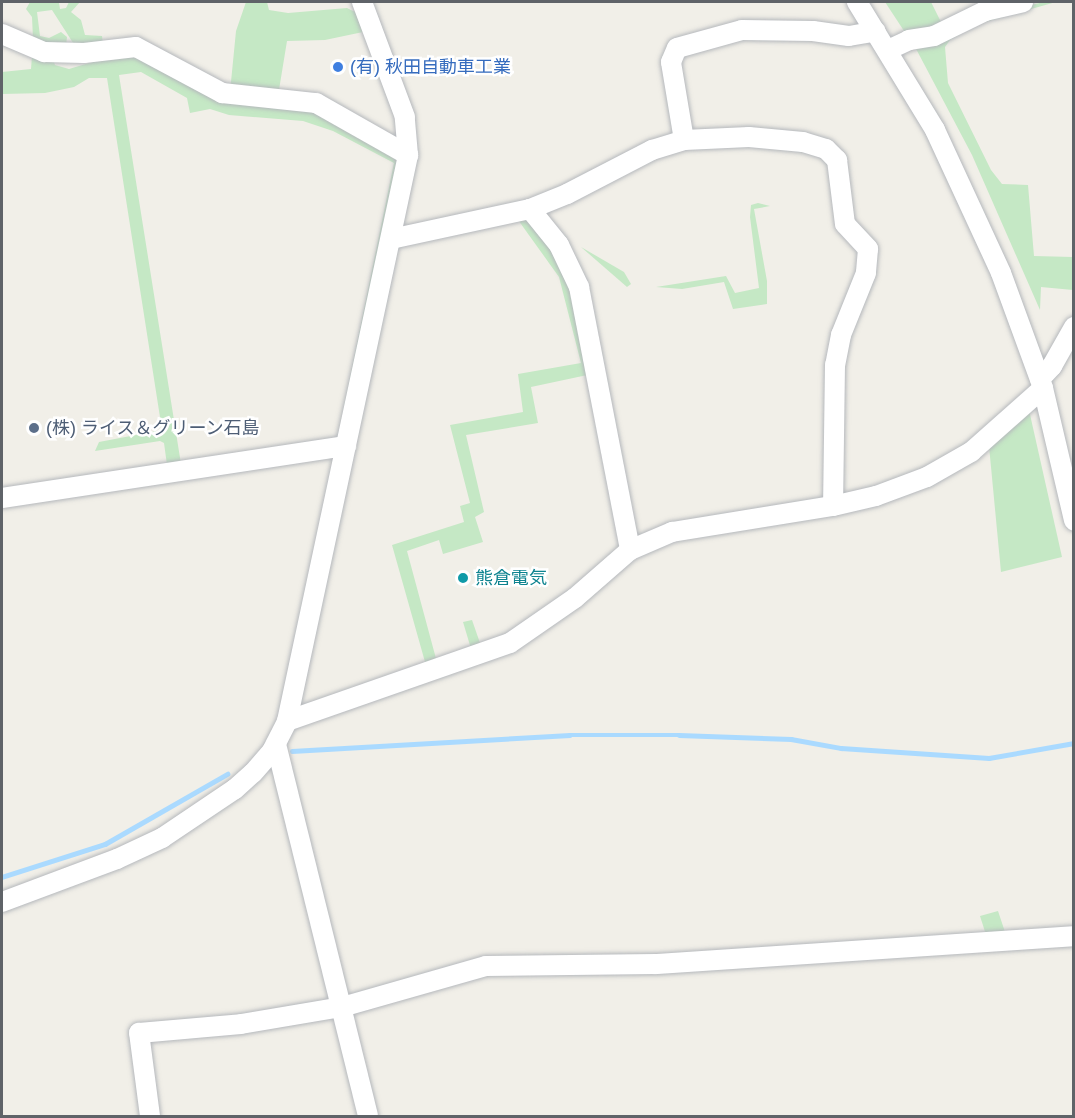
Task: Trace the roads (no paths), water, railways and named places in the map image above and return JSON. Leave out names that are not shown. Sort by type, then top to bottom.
[{"type":"street","points":[[2,902],[117,859],[162,838],[236,789],[276,744],[287,721],[408,155],[405,117],[362,2]]},
{"type":"street","points":[[857,2],[916,94],[970,202],[1041,384],[1074,520]]},
{"type":"street","points":[[888,50],[909,40],[940,33],[985,11],[1023,2]]},
{"type":"street","points":[[684,140],[671,62],[677,48],[742,30],[813,31],[849,36],[876,31]]},
{"type":"street","points":[[2,34],[44,52],[84,53],[136,47],[222,93],[316,103],[408,155]]},
{"type":"street","points":[[391,239],[530,209],[652,150],[684,140],[749,137],[803,142],[826,149],[837,160],[842,216],[868,249],[866,273],[841,335],[835,365],[833,506]]},
{"type":"street","points":[[530,209],[559,245],[579,287],[630,550]]},
{"type":"street","points":[[287,721],[510,643],[575,598],[630,550],[698,526],[833,506],[876,496],[950,465],[991,435],[1041,384],[1074,327]]},
{"type":"street","points":[[2,498],[346,446]]},
{"type":"street","points":[[276,744],[368,1116]]},
{"type":"street","points":[[150,1116],[139,1033],[241,1024],[342,1007],[463,970],[514,963],[656,964],[1074,936]]},
{"type":"waterway","points":[[292,751],[570,735],[679,735],[791,739],[841,748],[989,758],[1074,743]]},
{"type":"waterway","points":[[2,877],[105,844],[227,774]]},
{"type":"place","name":"(有) 秋田自動車工業","points":[[338,67]]},
{"type":"place","name":"(株) ライス＆グリーン石島","points":[[34,428]]},
{"type":"place","name":"熊倉電気","points":[[463,578]]}]
